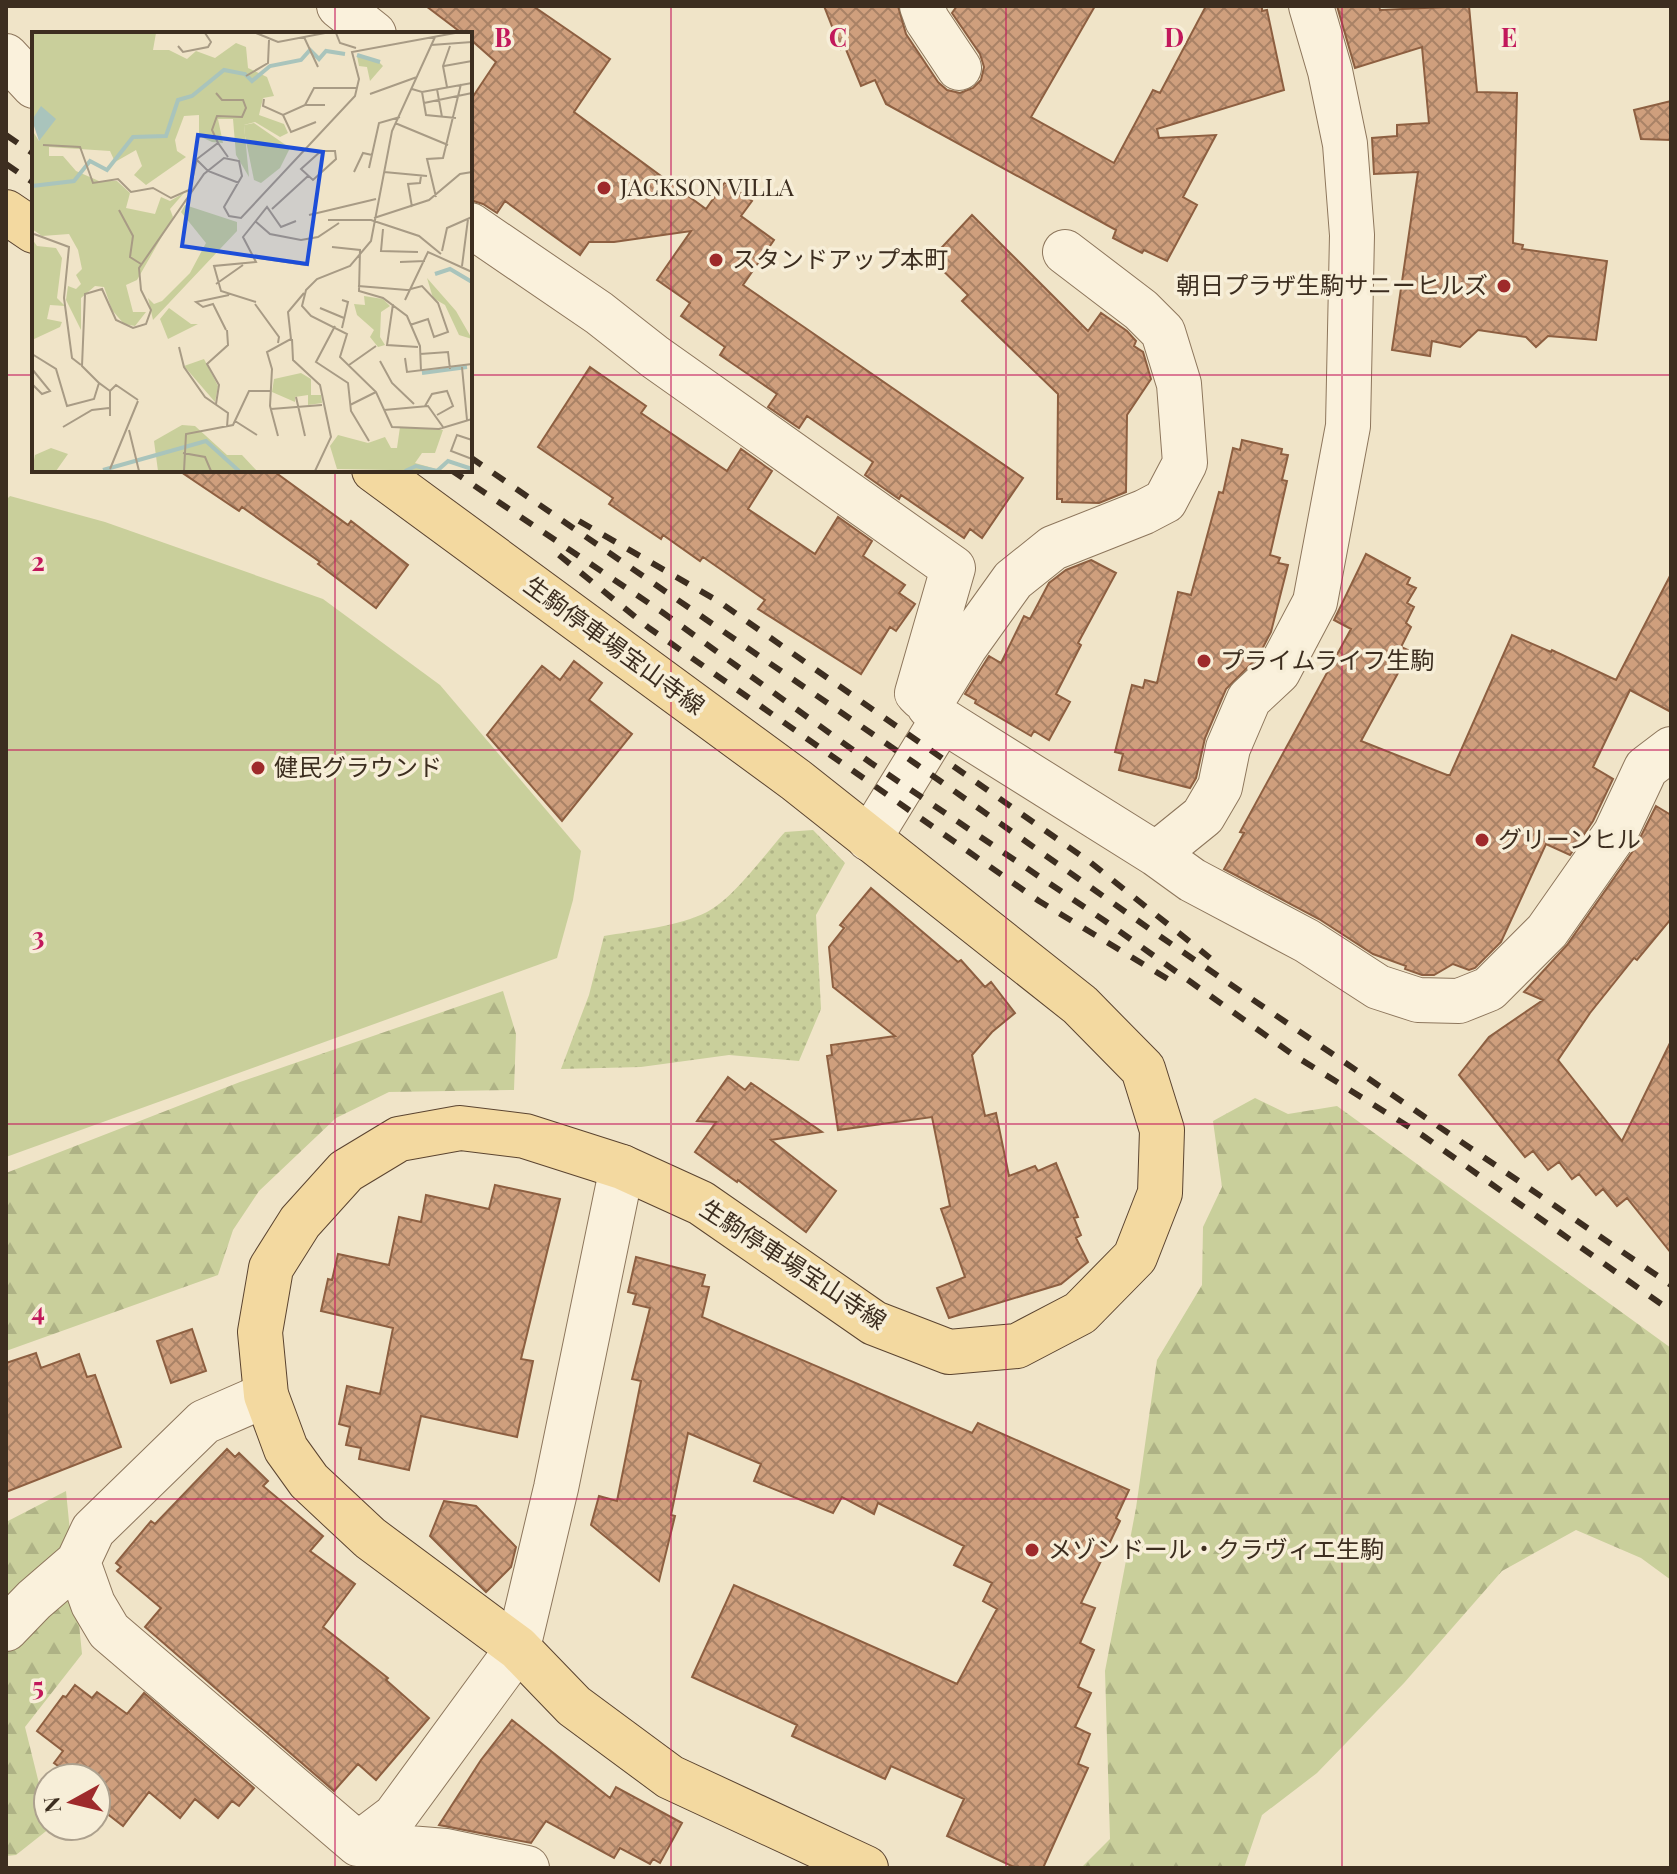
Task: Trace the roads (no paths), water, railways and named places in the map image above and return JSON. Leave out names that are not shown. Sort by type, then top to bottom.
[{"type":"main road","points":[[6,212],[32,230]]},
{"type":"main road","name":"生駒停車場宝山寺線","points":[[377,472],[796,780],[1080,1005],[1143,1069],[1162,1130],[1160,1193],[1135,1257],[1080,1313],[1017,1346],[949,1352],[874,1323],[701,1203],[622,1167],[525,1136],[460,1128],[399,1139],[346,1171],[300,1222],[271,1268],[260,1332],[266,1395],[286,1449],[309,1481],[370,1538],[518,1648],[574,1706],[670,1777],[866,1868]]},
{"type":"street","points":[[339,6],[372,32]]},
{"type":"street","points":[[922,6],[927,20],[959,68]]},
{"type":"street","points":[[1156,854],[1203,816],[1220,787],[1228,748],[1249,699],[1278,672],[1315,602],[1348,426],[1352,235],[1345,144],[1330,71],[1311,6]]},
{"type":"street","points":[[6,56],[32,84]]},
{"type":"street","points":[[472,226],[599,313],[655,357],[953,568],[917,693],[936,713],[1192,880],[1307,941],[1378,987],[1418,1000],[1459,1001],[1489,989],[1547,931],[1615,834],[1646,768],[1671,749]]},
{"type":"street","points":[[869,839],[936,713],[965,647],[1013,580],[1053,548],[1165,501],[1185,463],[1179,384],[1163,332],[1141,310],[1065,252]]},
{"type":"street","points":[[358,1844],[395,1816],[518,1648],[556,1488],[622,1167]]},
{"type":"street","points":[[6,1629],[78,1562],[93,1530],[204,1422],[266,1395]]},
{"type":"street","points":[[78,1562],[93,1604],[109,1631],[358,1844],[446,1851],[527,1868]]},
{"type":"railway","points":[[6,135],[32,153]]},
{"type":"railway","points":[[6,164],[32,182]]},
{"type":"railway","points":[[472,458],[1161,937],[1671,1285]]},
{"type":"railway","points":[[454,472],[662,612],[871,763],[1105,921],[1292,1054],[1422,1135],[1671,1311]]},
{"type":"railway","points":[[579,521],[718,601],[1090,862],[1210,958]]},
{"type":"railway","points":[[559,555],[649,628],[1039,901],[1176,984]]},
{"type":"place","name":"JACKSON VILLA","points":[[604,188]]},
{"type":"place","name":"スタンドアップ本町","points":[[716,260]]},
{"type":"place","name":"朝日プラザ生駒サニーヒルズ","points":[[1504,286]]},
{"type":"place","name":"プライムライフ生駒","points":[[1204,661]]},
{"type":"place","name":"健民グラウンド","points":[[258,768]]},
{"type":"place","name":"グリーンヒル","points":[[1482,840]]},
{"type":"place","name":"メゾンドール・クラヴィエ生駒","points":[[1032,1550]]}]
